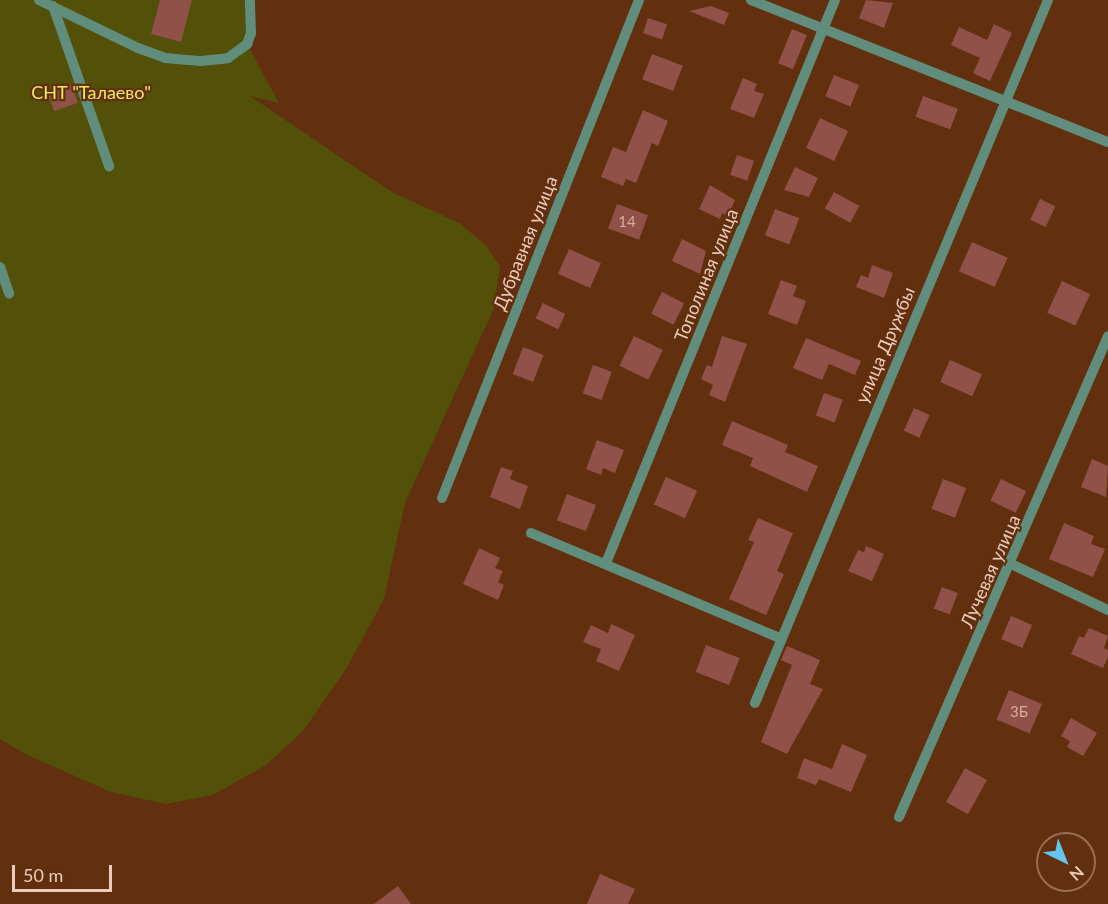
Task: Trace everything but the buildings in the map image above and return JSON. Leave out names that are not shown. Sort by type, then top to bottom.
[{"type":"street","points":[[39,0],[165,58],[201,61],[228,58],[247,44],[251,33],[250,0]]},
{"type":"street","name":"Дубравная улица","points":[[442,498],[639,0]]},
{"type":"street","points":[[751,0],[1108,142]]},
{"type":"street","name":"Тополиная улица","points":[[606,563],[835,0]]},
{"type":"street","name":"улица Дружбы","points":[[755,703],[779,638],[1048,0]]},
{"type":"street","points":[[53,6],[110,166]]},
{"type":"street","points":[[0,267],[9,293]]},
{"type":"street","name":"Лучевая улица","points":[[899,817],[1011,564],[1108,336]]},
{"type":"street","points":[[531,533],[779,638]]},
{"type":"street","points":[[1011,564],[1108,610]]},
{"type":"green space","name":"СНТ \"Талаево\"","points":[[0,0],[250,0],[247,44],[279,103],[250,96],[392,192],[459,223],[486,245],[500,267],[494,308],[405,503],[384,599],[346,669],[303,731],[266,765],[213,795],[166,804],[111,792],[27,755],[0,739]]}]
